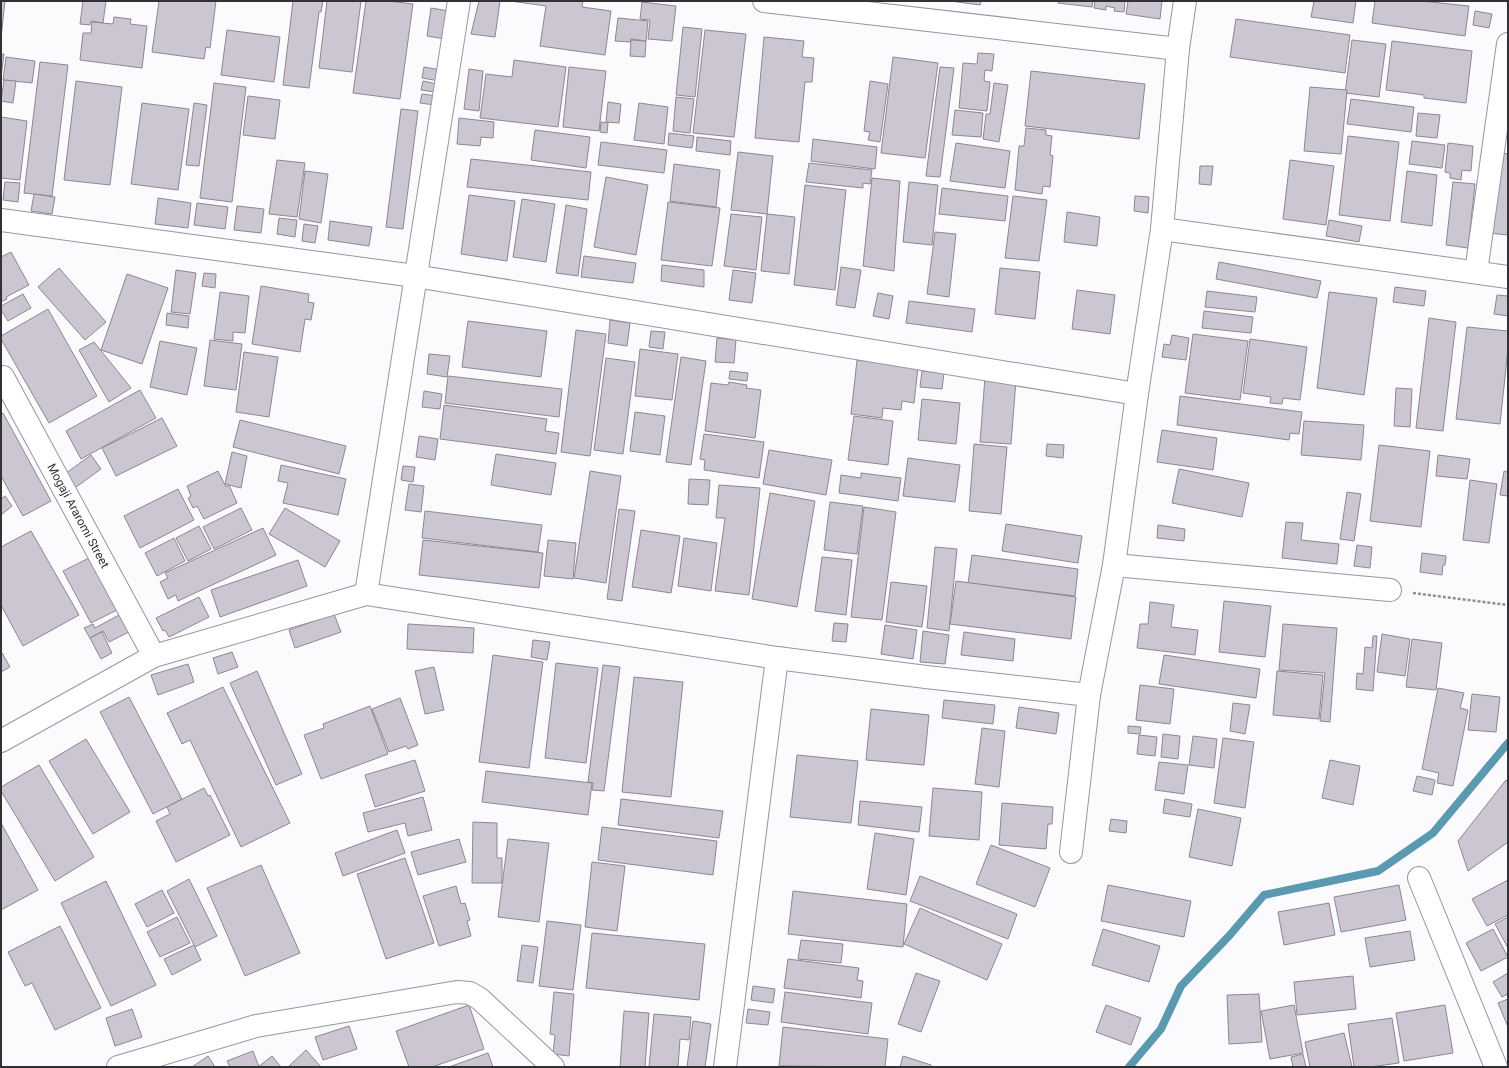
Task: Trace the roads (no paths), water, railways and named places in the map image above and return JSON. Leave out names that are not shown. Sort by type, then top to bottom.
[{"type":"street","points":[[366,594],[459,1]]},
{"type":"street","points":[[764,1],[1178,49]]},
{"type":"street","points":[[1071,852],[1090,695],[1114,565],[1137,394],[1162,230],[1178,49],[1185,1]]},
{"type":"street","points":[[1476,272],[1508,44]]},
{"type":"street","points":[[1,220],[415,276],[1137,394]]},
{"type":"street","points":[[1162,230],[1508,277]]},
{"type":"street","name":"Mogaji Araromi Street","points":[[1,377],[3,378],[154,656]]},
{"type":"street","points":[[1114,565],[1390,590]]},
{"type":"street","points":[[1,741],[154,656],[366,594],[777,658],[926,677],[1090,695]]},
{"type":"street","points":[[725,1067],[777,658]]},
{"type":"street","points":[[1419,878],[1496,1067]]},
{"type":"street","points":[[118,1067],[256,1026],[457,992],[470,993],[480,998],[552,1067]]},
{"type":"waterway","points":[[1129,1067],[1161,1029],[1181,986],[1229,936],[1264,895],[1378,871],[1433,833],[1508,743]]}]
